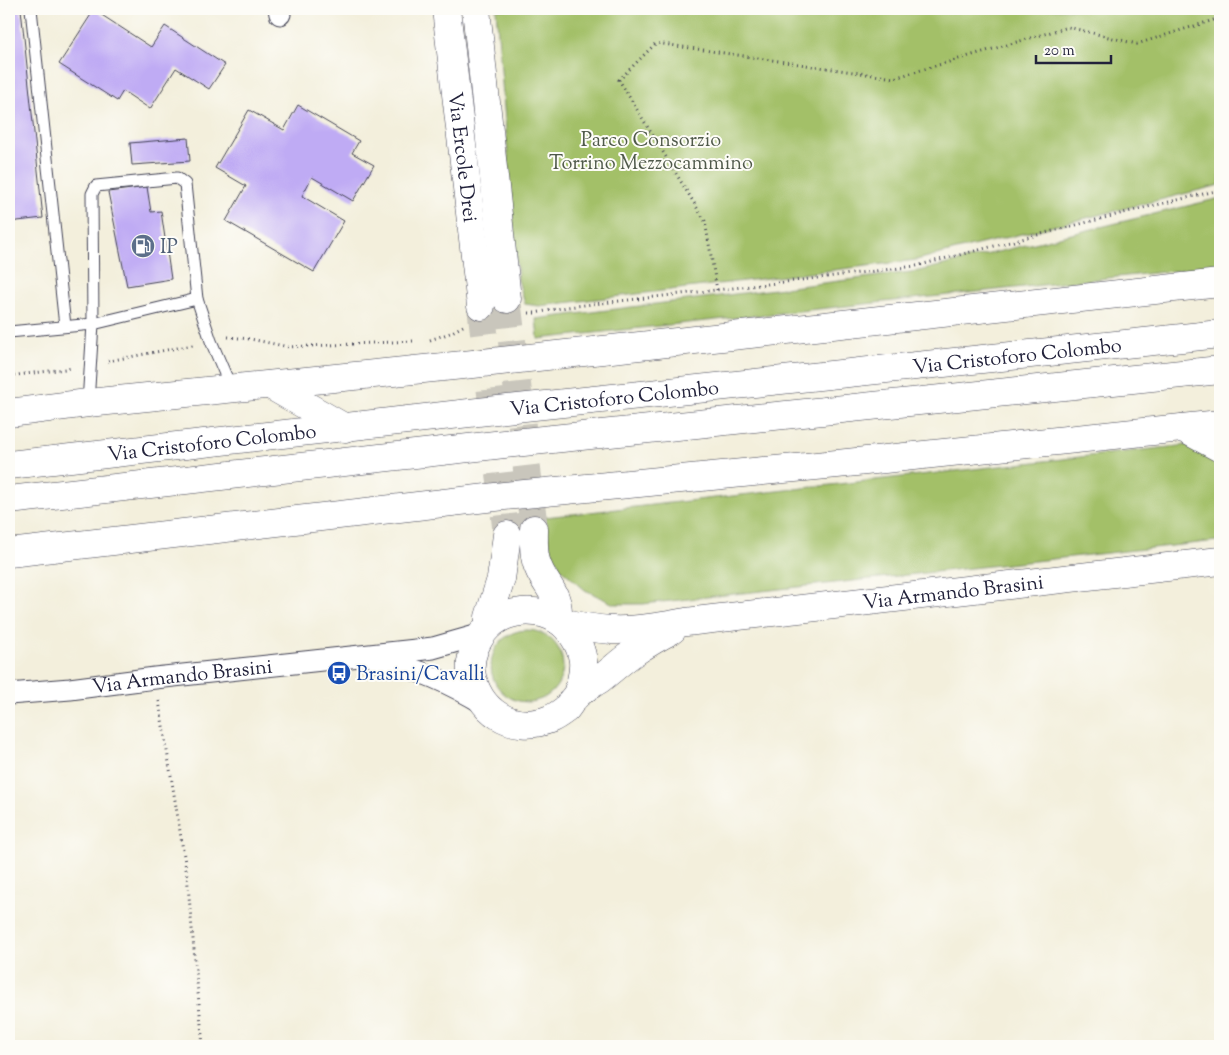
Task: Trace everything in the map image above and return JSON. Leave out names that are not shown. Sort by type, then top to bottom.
[{"type":"main road","name":"Via Ercole Drei","points":[[446,9],[494,303],[476,9]]},
{"type":"main road","points":[[9,413],[88,403],[1220,283]]},
{"type":"main road","name":"Via Cristoforo Colombo","points":[[9,465],[497,410],[1220,334]]},
{"type":"main road","name":"Via Cristoforo Colombo","points":[[9,500],[504,444],[1220,370]]},
{"type":"main road","points":[[270,385],[345,428]]},
{"type":"main road","points":[[9,553],[504,496],[1220,424]]},
{"type":"main road","points":[[1183,428],[1220,448]]},
{"type":"main road","points":[[534,529],[536,560],[544,579],[557,601],[560,621]]},
{"type":"main road","points":[[486,630],[502,579],[507,535]]},
{"type":"main road","name":"Via Armando Brasini","points":[[686,622],[640,649],[577,694],[566,708],[551,718],[534,723],[516,722],[499,716],[485,704],[475,688],[471,670],[473,651],[486,630],[503,617],[520,612],[546,614],[560,621],[583,627],[634,630],[686,622],[1220,560]]},
{"type":"main road","name":"Via Armando Brasini","points":[[560,621],[578,643],[583,660],[583,677],[577,694]]},
{"type":"street","name":"Via Armando Brasini","points":[[9,694],[356,658],[433,648],[486,630]]},
{"type":"street","name":"Via Armando Brasini","points":[[356,658],[396,664],[424,672],[458,688],[485,704]]},
{"type":"lane","points":[[31,9],[65,326]]},
{"type":"lane","points":[[88,403],[93,324],[92,194],[96,186],[177,178],[185,184],[197,299],[211,341],[231,388]]},
{"type":"lane","points":[[9,332],[93,324],[197,299]]},
{"type":"path","points":[[717,290],[705,221],[619,80],[656,44],[894,78],[1068,27],[1137,44],[1220,18]]},
{"type":"path","points":[[535,313],[567,307],[916,266],[1220,190]]},
{"type":"path","points":[[155,678],[187,875],[203,1046]]},
{"type":"green space","name":"Parco Consorzio Torrino Mezzocammino","points":[[496,9],[1220,9],[1220,185],[916,260],[539,306],[525,304],[518,280]]},
{"type":"green space","points":[[1220,198],[1220,266],[538,339],[536,319],[919,271]]},
{"type":"green space","points":[[1187,445],[1220,461],[1220,539],[1217,541],[643,604],[614,604],[585,590],[560,568],[550,547],[545,517]]},
{"type":"green space","points":[[520,630],[534,630],[553,640],[563,659],[563,673],[553,692],[534,702],[520,702],[501,692],[491,673],[491,659],[501,640]]},
{"type":"building","points":[[9,9],[21,9],[43,218],[9,222]]},
{"type":"building","points":[[94,10],[151,47],[165,26],[225,65],[209,89],[176,68],[150,109],[123,91],[117,101],[59,64]]},
{"type":"building","points":[[298,105],[359,141],[352,153],[374,165],[353,201],[312,177],[302,196],[344,221],[314,272],[226,221],[246,186],[215,168],[249,110],[284,130]]},
{"type":"building","points":[[188,138],[190,161],[132,165],[130,143]]},
{"type":"building","name":"IP","points":[[147,187],[151,212],[161,211],[171,279],[127,286],[108,192]]},
{"type":"tunnel","points":[[507,299],[534,529]]},
{"type":"tunnel","points":[[481,306],[507,535]]},
{"type":"place","name":"IP","points":[[143,246]]},
{"type":"place","name":"Brasini/Cavalli","points":[[339,673]]}]
